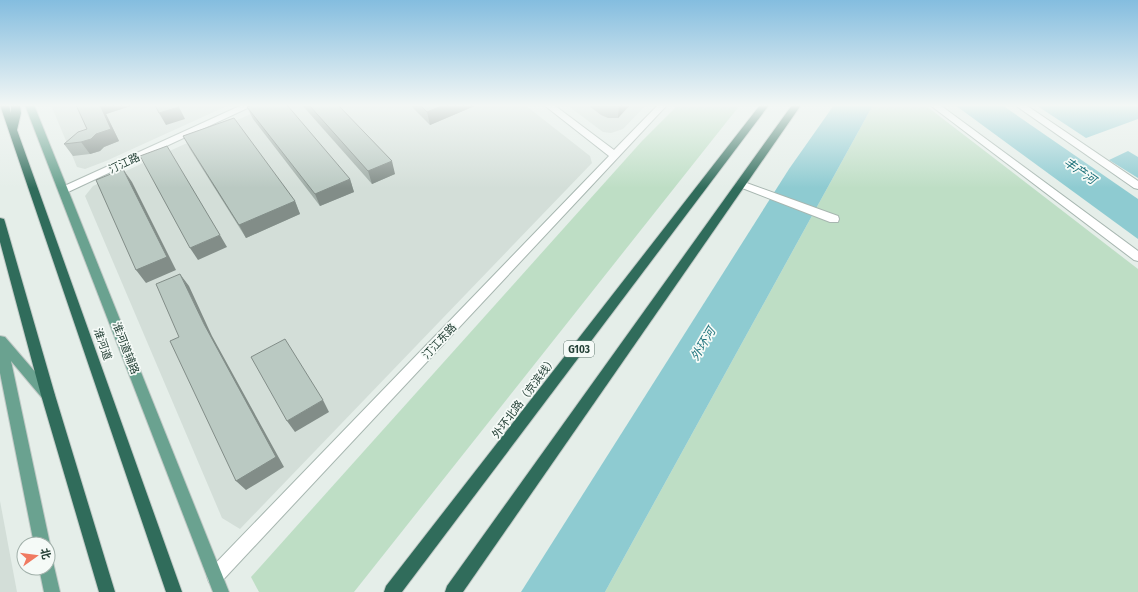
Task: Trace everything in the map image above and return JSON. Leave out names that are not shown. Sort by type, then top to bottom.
[{"type":"highway","name":"淮河道","points":[[14,133],[174,592]]},
{"type":"highway","name":"外环北路（京滨线）","points":[[392,592],[744,133]]},
{"type":"highway","points":[[453,592],[777,133]]},
{"type":"highway","points":[[0,222],[48,395],[107,592]]},
{"type":"main road","name":"淮河道辅路","points":[[39,133],[64,190],[221,592]]},
{"type":"main road","points":[[0,340],[48,395]]},
{"type":"main road","points":[[0,340],[40,536]]},
{"type":"main road","points":[[49,576],[52,592]]},
{"type":"street","name":"汀江路","points":[[64,190],[190,133]]},
{"type":"street","points":[[584,133],[614,155]]},
{"type":"street","name":"汀江东路","points":[[215,576],[636,133]]},
{"type":"street","points":[[972,133],[1138,257]]},
{"type":"street","points":[[1060,133],[1138,186]]},
{"type":"street","points":[[741,184],[834,219]]},
{"type":"shaded area","points":[[63,133],[168,133],[85,169],[77,167]]},
{"type":"shaded area","points":[[210,133],[560,133],[590,156],[592,163],[240,529],[222,518],[85,196],[93,186]]},
{"type":"shaded area","points":[[0,501],[17,592],[0,592]]},
{"type":"green space","points":[[650,133],[718,133],[354,592],[259,592],[251,577]]},
{"type":"green space","points":[[858,133],[961,133],[1138,269],[1138,592],[605,592]]},
{"type":"water","name":"外环河","points":[[815,133],[858,133],[605,592],[521,592],[789,169]]},
{"type":"water","name":"丰产河","points":[[993,133],[1042,133],[1138,199],[1138,239]]},
{"type":"water","points":[[1078,133],[1101,133],[1086,138]]},
{"type":"water","points":[[1128,151],[1138,157],[1138,178],[1109,160]]},
{"type":"building","points":[[77,133],[100,133],[96,134],[91,139],[64,144]]},
{"type":"building","points":[[193,133],[245,133],[295,201],[239,225],[183,136]]},
{"type":"building","points":[[267,133],[311,133],[350,179],[315,194]]},
{"type":"building","points":[[334,133],[365,133],[392,161],[368,171]]},
{"type":"building","points":[[167,146],[220,235],[190,248],[140,156]]},
{"type":"building","points":[[123,169],[167,257],[136,270],[96,180]]},
{"type":"building","points":[[180,274],[204,324],[276,457],[236,481],[170,341],[179,337],[156,284]]},
{"type":"building","points":[[285,339],[323,400],[287,421],[251,357]]}]
